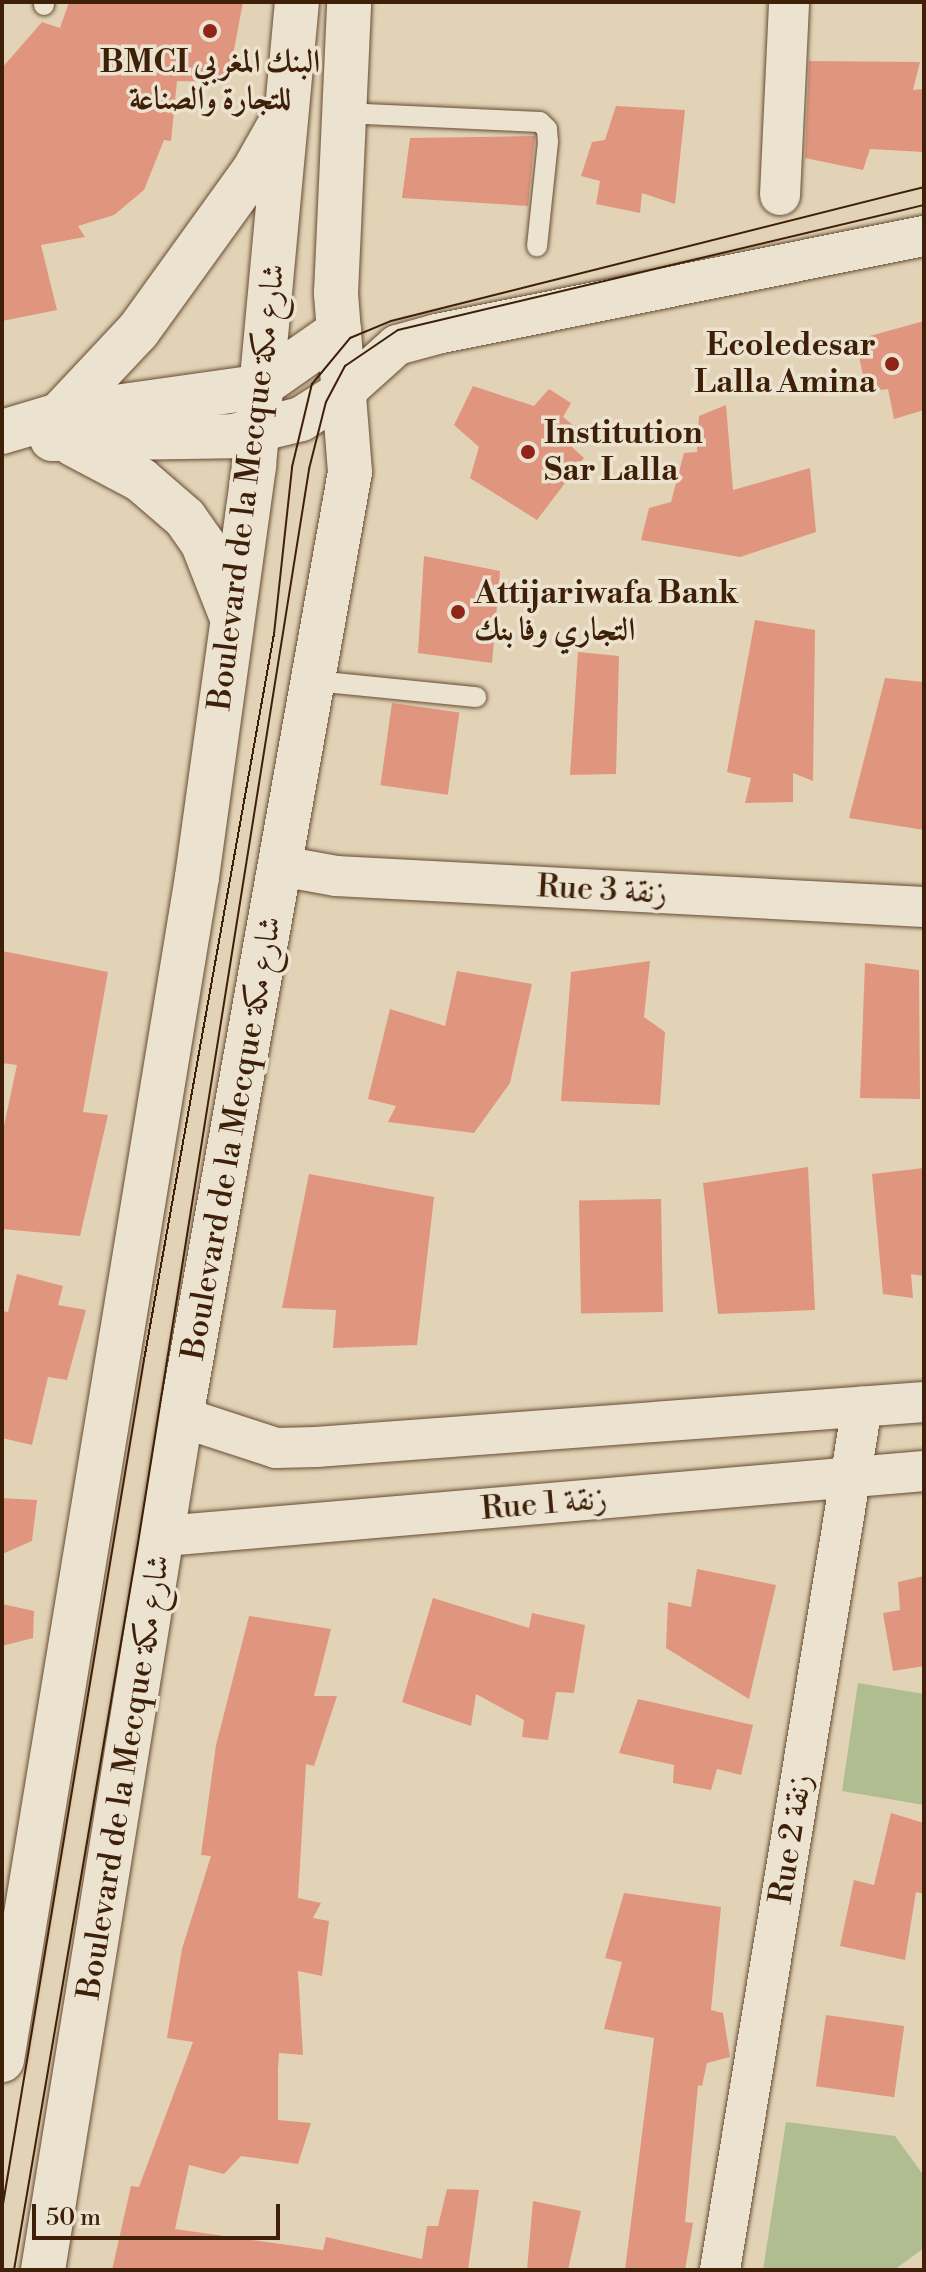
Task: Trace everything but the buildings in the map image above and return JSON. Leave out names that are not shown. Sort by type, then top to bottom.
[{"type":"main road","name":"Boulevard de la Mecque شارع مكة","points":[[2,2060],[9,1979],[197,877],[257,432],[259,387],[290,107],[297,2]]},
{"type":"main road","name":"Boulevard de la Mecque شارع مكة","points":[[43,2270],[181,1417],[350,472],[347,390],[339,331],[343,113],[349,2]]},
{"type":"main road","points":[[63,428],[96,380],[182,272],[254,170],[290,107]]},
{"type":"main road","points":[[63,428],[259,387],[339,331]]},
{"type":"main road","points":[[2,432],[63,428],[206,438],[257,432],[301,419],[347,390]]},
{"type":"main road","points":[[63,428],[141,480],[185,518],[203,544],[233,621]]},
{"type":"street","points":[[780,195],[789,2]]},
{"type":"street","points":[[347,390],[397,345],[437,334],[924,236]]},
{"type":"street","name":"Rue 3 زنقة","points":[[281,866],[336,876],[924,907]]},
{"type":"street","points":[[181,1417],[276,1448],[924,1402]]},
{"type":"street","name":"Rue 2 زنقة","points":[[720,2270],[862,1407]]},
{"type":"street","name":"Rue 1 زنقة","points":[[164,1536],[924,1471]]},
{"type":"lane","points":[[343,113],[540,122],[547,129],[548,142],[537,246]]},
{"type":"lane","points":[[315,681],[476,697]]},
{"type":"green space","points":[[858,1683],[924,1694],[924,1805],[842,1791]]},
{"type":"green space","points":[[786,2122],[895,2136],[924,2176],[924,2248],[894,2270],[763,2270]]},
{"type":"tram line","points":[[2,2210],[144,1360],[274,634],[292,467],[312,384],[350,338],[391,321],[924,187]]},
{"type":"tram line","points":[[14,2270],[138,1543],[309,469],[326,402],[345,366],[398,330],[924,205]]},
{"type":"place","name":"BMCI البنك المغربي للتجارة والصناعة","points":[[210,31]]},
{"type":"place","name":"Ecoledesar Lalla Amina","points":[[892,364]]},
{"type":"place","name":"Institution Sar Lalla","points":[[528,452]]},
{"type":"place","name":"Attijariwafa Bank التجاري وفا بنك","points":[[458,612]]}]
